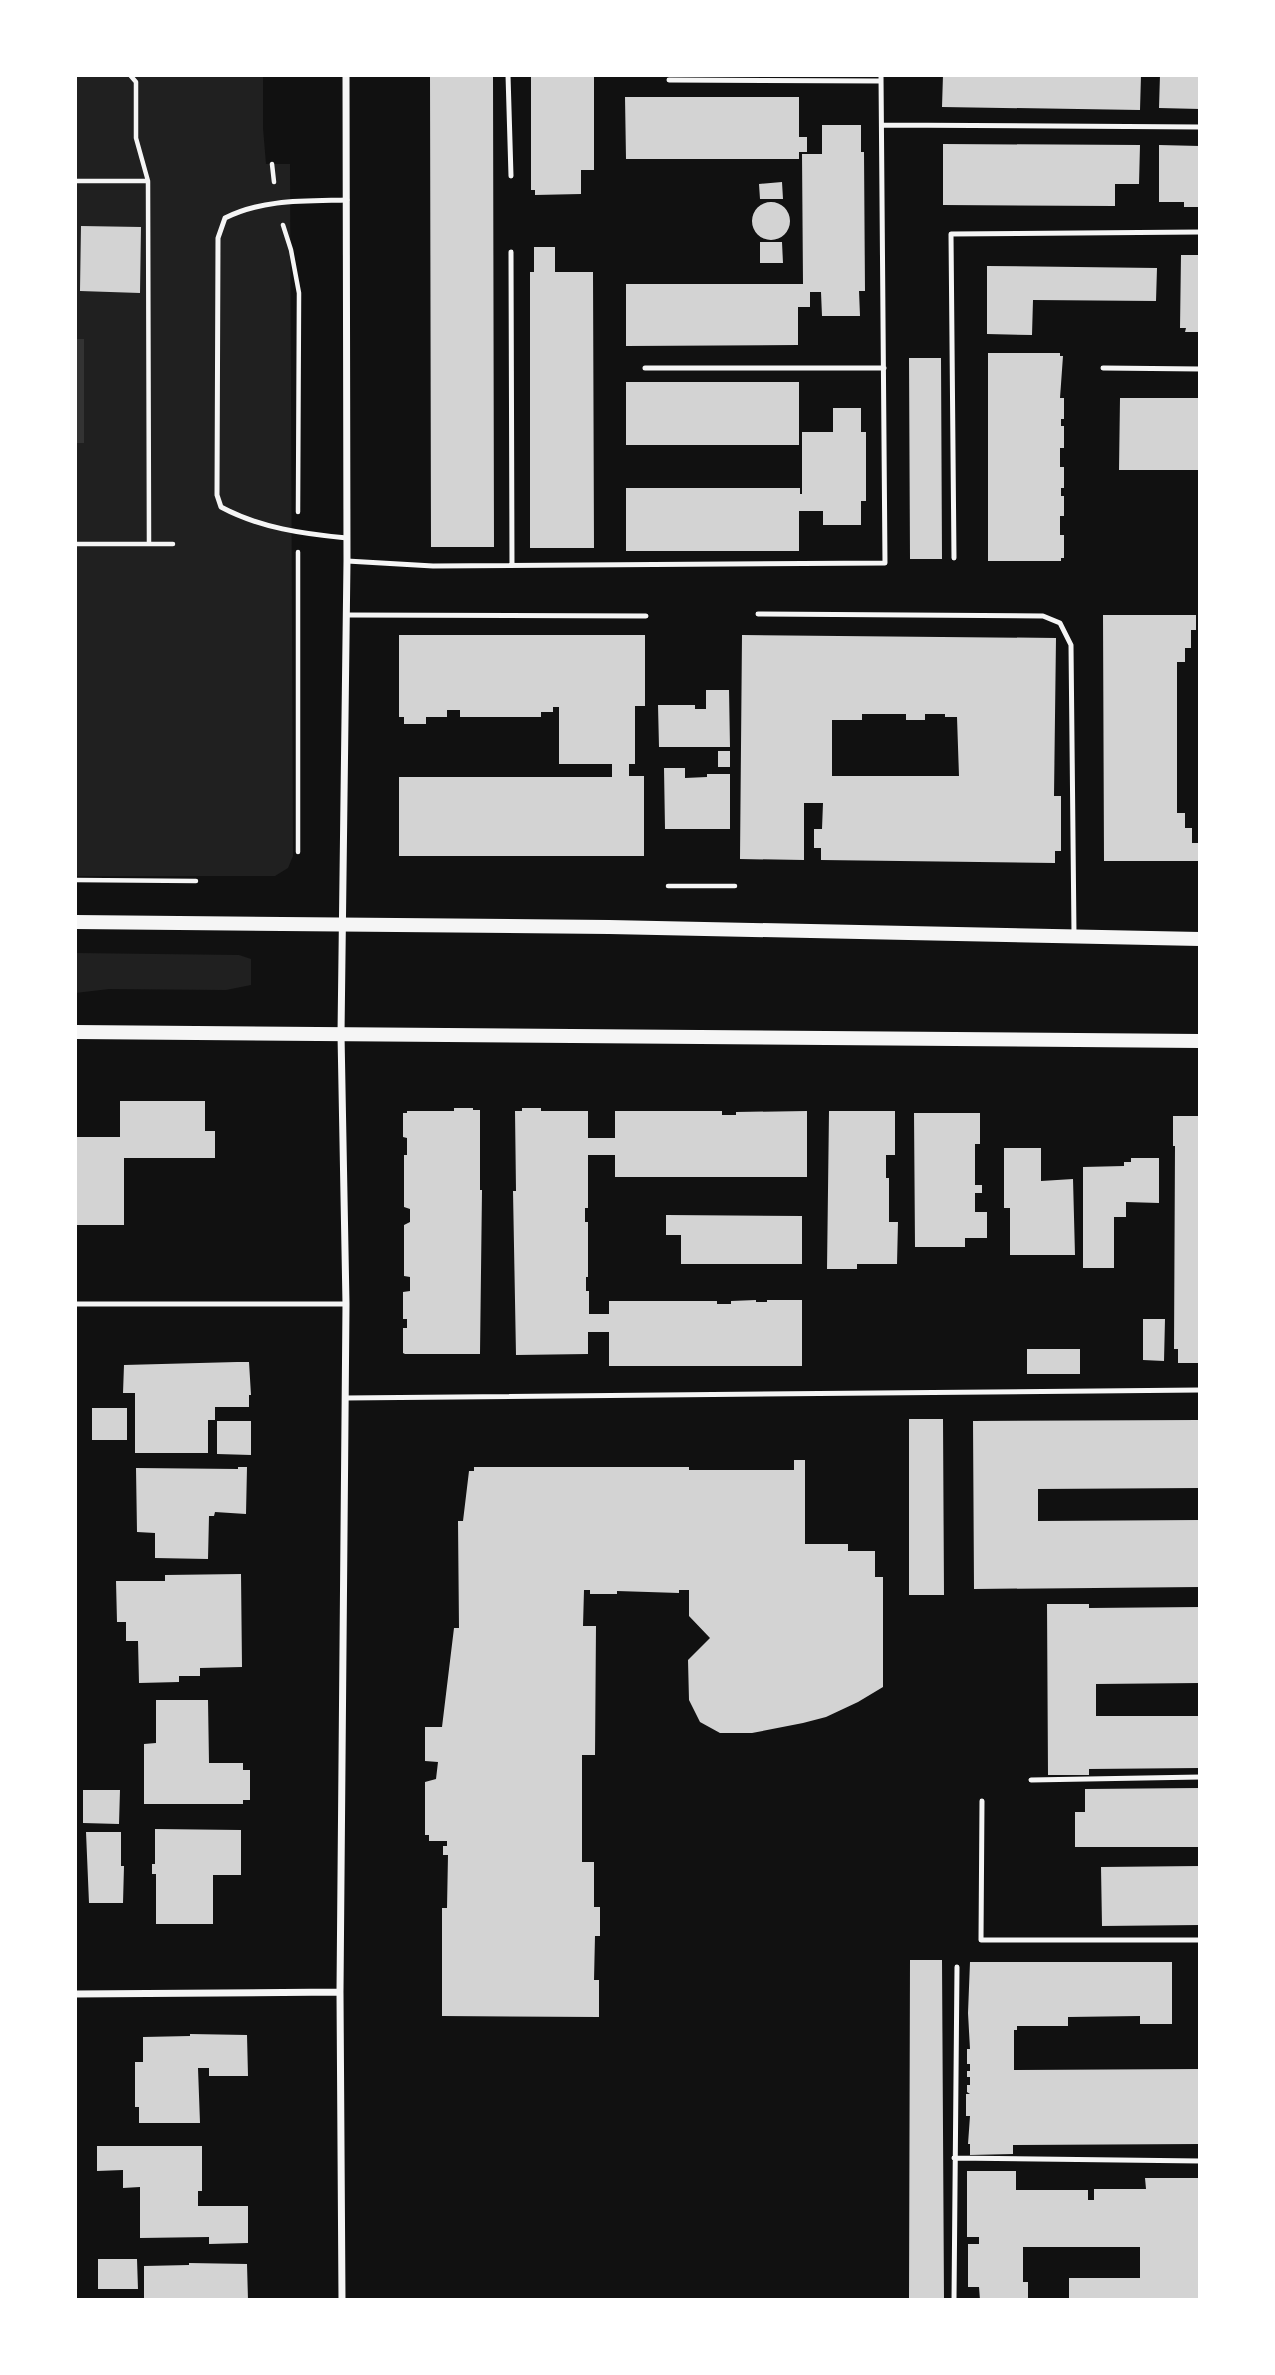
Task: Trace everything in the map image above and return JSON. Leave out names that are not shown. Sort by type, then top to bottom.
[{"type":"main road","points":[[75,922],[610,927],[1200,939]]},
{"type":"main road","points":[[75,1032],[1200,1041]]},
{"type":"street","points":[[342,2300],[340,1992],[346,1304],[341,1034],[347,615],[346,75]]},
{"type":"street","points":[[75,1994],[340,1992]]},
{"type":"lane","points":[[508,75],[511,176]]},
{"type":"lane","points":[[347,561],[433,566],[885,563],[881,78],[669,80]]},
{"type":"lane","points":[[882,125],[1200,127]]},
{"type":"lane","points":[[347,200],[275,202],[239,211],[225,218],[218,238],[217,495],[221,507],[236,515],[298,534],[347,538]]},
{"type":"lane","points":[[954,558],[951,234],[1200,232]]},
{"type":"lane","points":[[511,252],[512,565]]},
{"type":"lane","points":[[645,368],[884,368]]},
{"type":"lane","points":[[1103,368],[1200,369]]},
{"type":"lane","points":[[758,614],[1043,616],[1060,623],[1071,645],[1074,938]]},
{"type":"lane","points":[[347,615],[646,616]]},
{"type":"lane","points":[[75,1304],[346,1304]]},
{"type":"lane","points":[[345,1398],[1200,1390]]},
{"type":"lane","points":[[1031,1780],[1200,1777]]},
{"type":"lane","points":[[982,1801],[981,1940],[1200,1940]]},
{"type":"lane","points":[[954,2300],[957,1967]]},
{"type":"lane","points":[[954,2158],[1200,2161]]},
{"type":"path","points":[[130,75],[136,82],[136,138],[148,181],[149,544]]},
{"type":"path","points":[[75,181],[148,181]]},
{"type":"path","points":[[75,544],[173,544]]},
{"type":"path","points":[[75,880],[196,881]]},
{"type":"path","points":[[668,886],[735,887]]},
{"type":"shaded area","points":[[75,75],[263,75],[266,164],[290,164],[293,856],[288,868],[275,876],[75,876]]},
{"type":"shaded area","points":[[75,339],[84,339],[84,443],[75,443]]},
{"type":"shaded area","points":[[75,953],[239,955],[251,959],[251,985],[226,990],[109,989],[75,993]]},
{"type":"building","points":[[430,75],[493,75],[494,547],[431,547]]},
{"type":"building","points":[[531,75],[594,75],[594,170],[581,170],[581,194],[535,195],[535,190],[531,190]]},
{"type":"building","points":[[943,75],[1141,75],[1140,110],[942,107]]},
{"type":"building","points":[[1160,75],[1200,75],[1200,109],[1159,108]]},
{"type":"building","points":[[625,97],[799,97],[799,137],[807,137],[807,152],[799,152],[799,159],[626,159]]},
{"type":"building","points":[[822,125],[861,125],[861,152],[864,152],[865,291],[859,291],[860,316],[822,316],[821,292],[810,292],[810,307],[798,307],[798,345],[626,346],[626,284],[803,284],[802,154],[822,154]]},
{"type":"building","points":[[943,144],[1140,145],[1139,184],[1115,184],[1115,206],[943,205]]},
{"type":"building","points":[[1159,145],[1200,146],[1200,207],[1184,207],[1184,202],[1159,202]]},
{"type":"building","points":[[782,182],[783,199],[760,199],[759,184]]},
{"type":"building","points":[[771,202],[784,208],[790,221],[784,234],[771,240],[758,234],[752,221],[758,208]]},
{"type":"building","points":[[81,226],[141,227],[140,293],[80,291]]},
{"type":"building","points":[[760,242],[782,242],[783,263],[760,263]]},
{"type":"building","points":[[534,247],[555,247],[555,272],[593,272],[594,548],[530,548],[530,272],[534,272]]},
{"type":"building","points":[[1181,255],[1200,255],[1200,332],[1185,332],[1186,328],[1180,328]]},
{"type":"building","points":[[987,266],[1157,268],[1156,301],[1033,300],[1032,335],[987,334]]},
{"type":"building","points":[[988,353],[1060,353],[1060,356],[1063,356],[1060,398],[1064,398],[1064,419],[1061,419],[1061,426],[1064,426],[1064,448],[1060,448],[1060,467],[1064,467],[1064,488],[1061,488],[1061,496],[1064,496],[1064,516],[1060,516],[1060,535],[1064,535],[1064,558],[1061,558],[1061,561],[988,561]]},
{"type":"building","points":[[909,358],[941,358],[942,559],[910,559]]},
{"type":"building","points":[[626,382],[799,382],[799,445],[626,445]]},
{"type":"building","points":[[1120,398],[1200,398],[1200,470],[1119,470]]},
{"type":"building","points":[[833,408],[861,408],[861,432],[866,432],[866,501],[861,501],[861,525],[823,525],[823,511],[799,511],[799,551],[626,551],[626,488],[800,488],[802,494],[802,432],[833,432]]},
{"type":"building","points":[[1103,615],[1196,615],[1196,630],[1191,630],[1191,648],[1185,648],[1185,662],[1177,662],[1177,813],[1185,813],[1185,828],[1192,828],[1192,843],[1200,843],[1200,861],[1104,861]]},
{"type":"building","points":[[399,635],[645,635],[645,706],[635,706],[635,764],[629,764],[629,776],[644,776],[644,856],[399,856],[399,777],[612,777],[612,764],[559,764],[559,707],[553,707],[553,712],[541,712],[541,717],[460,717],[460,710],[447,710],[447,717],[426,717],[426,724],[404,724],[404,717],[399,717]]},
{"type":"building","points":[[742,635],[1056,638],[1054,796],[1061,796],[1061,851],[1055,851],[1055,863],[821,860],[821,848],[814,848],[814,829],[822,829],[823,803],[804,803],[804,860],[740,859]],"holes":[[[862,714],[906,714],[906,720],[925,720],[925,714],[957,717],[959,776],[832,776],[832,720],[862,720]]]},
{"type":"building","points":[[706,690],[729,690],[730,747],[659,747],[658,705],[695,705],[695,709],[706,709]]},
{"type":"building","points":[[718,751],[730,751],[730,767],[718,767]]},
{"type":"building","points":[[664,768],[685,768],[685,778],[730,774],[730,829],[665,829]]},
{"type":"building","points":[[120,1101],[205,1101],[205,1131],[215,1131],[215,1158],[124,1158],[124,1225],[75,1225],[75,1137],[120,1137]]},
{"type":"building","points":[[454,1108],[480,1110],[480,1354],[405,1354],[403,1328],[407,1328],[407,1319],[403,1319],[403,1292],[410,1291],[410,1277],[404,1276],[404,1225],[410,1222],[410,1209],[404,1207],[404,1155],[407,1155],[407,1138],[403,1137],[403,1113],[454,1111]]},
{"type":"building","points":[[522,1108],[541,1108],[541,1111],[588,1111],[588,1138],[615,1138],[615,1111],[722,1111],[722,1115],[736,1115],[736,1112],[807,1111],[807,1177],[615,1177],[615,1155],[588,1155],[588,1208],[585,1208],[585,1222],[588,1222],[586,1291],[589,1291],[589,1314],[609,1314],[609,1301],[717,1301],[717,1304],[731,1304],[731,1301],[802,1300],[802,1366],[609,1366],[609,1332],[588,1332],[588,1354],[516,1355],[513,1191],[516,1191],[515,1111],[522,1111]]},
{"type":"building","points":[[829,1111],[895,1111],[895,1155],[886,1155],[886,1178],[889,1178],[889,1222],[898,1222],[897,1264],[857,1264],[857,1269],[827,1269]]},
{"type":"building","points":[[914,1113],[980,1113],[980,1144],[975,1144],[975,1185],[982,1185],[982,1193],[975,1193],[975,1212],[987,1212],[987,1238],[965,1238],[965,1247],[915,1247]]},
{"type":"building","points":[[1173,1116],[1200,1116],[1199,1363],[1178,1363],[1178,1349],[1174,1349]]},
{"type":"building","points":[[1004,1148],[1041,1148],[1041,1181],[1073,1179],[1075,1255],[1010,1255],[1010,1208],[1004,1208]]},
{"type":"building","points":[[1131,1158],[1159,1158],[1159,1203],[1126,1202],[1126,1217],[1114,1217],[1114,1268],[1083,1268],[1083,1167],[1124,1166],[1124,1162],[1131,1162]]},
{"type":"building","points":[[666,1215],[802,1216],[802,1264],[681,1264],[681,1235],[666,1235]]},
{"type":"building","points":[[1143,1319],[1165,1319],[1164,1361],[1143,1360]]},
{"type":"building","points":[[1027,1349],[1080,1349],[1080,1374],[1027,1374]]},
{"type":"building","points":[[249,1362],[249,1407],[215,1407],[215,1420],[208,1420],[208,1453],[135,1453],[135,1393],[123,1393],[124,1365]]},
{"type":"building","points":[[92,1408],[127,1408],[127,1440],[92,1440]]},
{"type":"building","points":[[909,1419],[943,1419],[944,1595],[909,1595]]},
{"type":"building","points":[[1200,1420],[1200,1488],[1038,1489],[1038,1521],[1200,1520],[1200,1587],[974,1589],[973,1421]]},
{"type":"building","points":[[217,1421],[251,1421],[251,1455],[217,1454]]},
{"type":"building","points":[[794,1460],[805,1460],[805,1544],[848,1544],[848,1551],[875,1551],[875,1577],[883,1577],[883,1687],[826,1717],[752,1733],[720,1733],[700,1722],[689,1700],[688,1660],[710,1638],[689,1616],[689,1590],[679,1590],[679,1593],[617,1591],[617,1594],[590,1594],[590,1590],[584,1590],[583,1626],[596,1626],[595,1755],[582,1755],[582,1862],[594,1862],[594,1907],[600,1907],[600,1936],[595,1936],[594,1980],[599,1980],[599,2017],[442,2016],[442,1908],[447,1908],[448,1855],[443,1855],[443,1846],[447,1846],[447,1841],[429,1841],[429,1835],[425,1835],[425,1782],[436,1779],[438,1762],[425,1761],[425,1727],[442,1727],[454,1628],[459,1628],[458,1521],[463,1521],[469,1471],[474,1471],[474,1467],[794,1470]]},
{"type":"building","points":[[247,1467],[246,1514],[215,1512],[214,1516],[209,1516],[208,1559],[155,1558],[155,1533],[137,1532],[136,1468]]},
{"type":"building","points":[[241,1574],[242,1667],[200,1668],[200,1676],[179,1676],[179,1682],[139,1683],[138,1641],[126,1641],[126,1622],[117,1622],[116,1581],[165,1581],[165,1575]]},
{"type":"building","points":[[1047,1604],[1089,1604],[1089,1608],[1200,1607],[1200,1683],[1096,1684],[1096,1716],[1200,1716],[1200,1768],[1089,1769],[1089,1775],[1048,1775]]},
{"type":"building","points":[[156,1700],[208,1700],[209,1763],[243,1763],[243,1770],[250,1770],[250,1800],[243,1800],[243,1804],[144,1804],[144,1744],[156,1743]]},
{"type":"building","points":[[1200,1788],[1200,1847],[1075,1847],[1075,1812],[1085,1812],[1085,1789]]},
{"type":"building","points":[[83,1790],[120,1790],[119,1824],[83,1823]]},
{"type":"building","points":[[155,1829],[241,1830],[241,1875],[213,1875],[213,1924],[156,1924],[156,1874],[152,1874],[152,1864],[155,1864]]},
{"type":"building","points":[[86,1832],[121,1832],[123,1903],[89,1903]]},
{"type":"building","points":[[1200,1866],[1200,1925],[1102,1926],[1101,1867]]},
{"type":"building","points":[[910,1960],[942,1960],[944,2300],[909,2300]]},
{"type":"building","points":[[970,1962],[1172,1962],[1172,2024],[1140,2024],[1140,2016],[1068,2017],[1068,2026],[1017,2026],[1017,2030],[1014,2030],[1014,2070],[1200,2069],[1200,2144],[1013,2145],[1013,2154],[970,2155],[970,2116],[966,2116],[966,2094],[970,2094],[967,2092],[970,2077],[967,2077],[967,2071],[970,2071],[970,2064],[967,2064],[967,2049],[970,2049]]},
{"type":"building","points":[[247,2035],[248,2076],[209,2076],[209,2068],[198,2068],[200,2123],[139,2123],[139,2107],[135,2107],[135,2062],[143,2062],[143,2037]]},
{"type":"building","points":[[97,2146],[202,2146],[202,2191],[198,2191],[198,2206],[248,2206],[248,2243],[209,2244],[209,2237],[140,2238],[140,2187],[123,2188],[123,2170],[97,2171]]},
{"type":"building","points":[[967,2171],[1016,2171],[1016,2190],[1088,2190],[1088,2200],[1094,2200],[1094,2189],[1146,2189],[1145,2178],[1200,2178],[1200,2300],[1069,2300],[1069,2278],[1140,2278],[1140,2247],[1023,2247],[1023,2282],[1028,2282],[1028,2300],[980,2300],[979,2287],[968,2287],[968,2244],[979,2244],[979,2237],[967,2237]]},
{"type":"building","points":[[98,2259],[137,2259],[138,2289],[98,2289]]},
{"type":"building","points":[[189,2263],[247,2264],[248,2300],[144,2300],[144,2266]]}]
